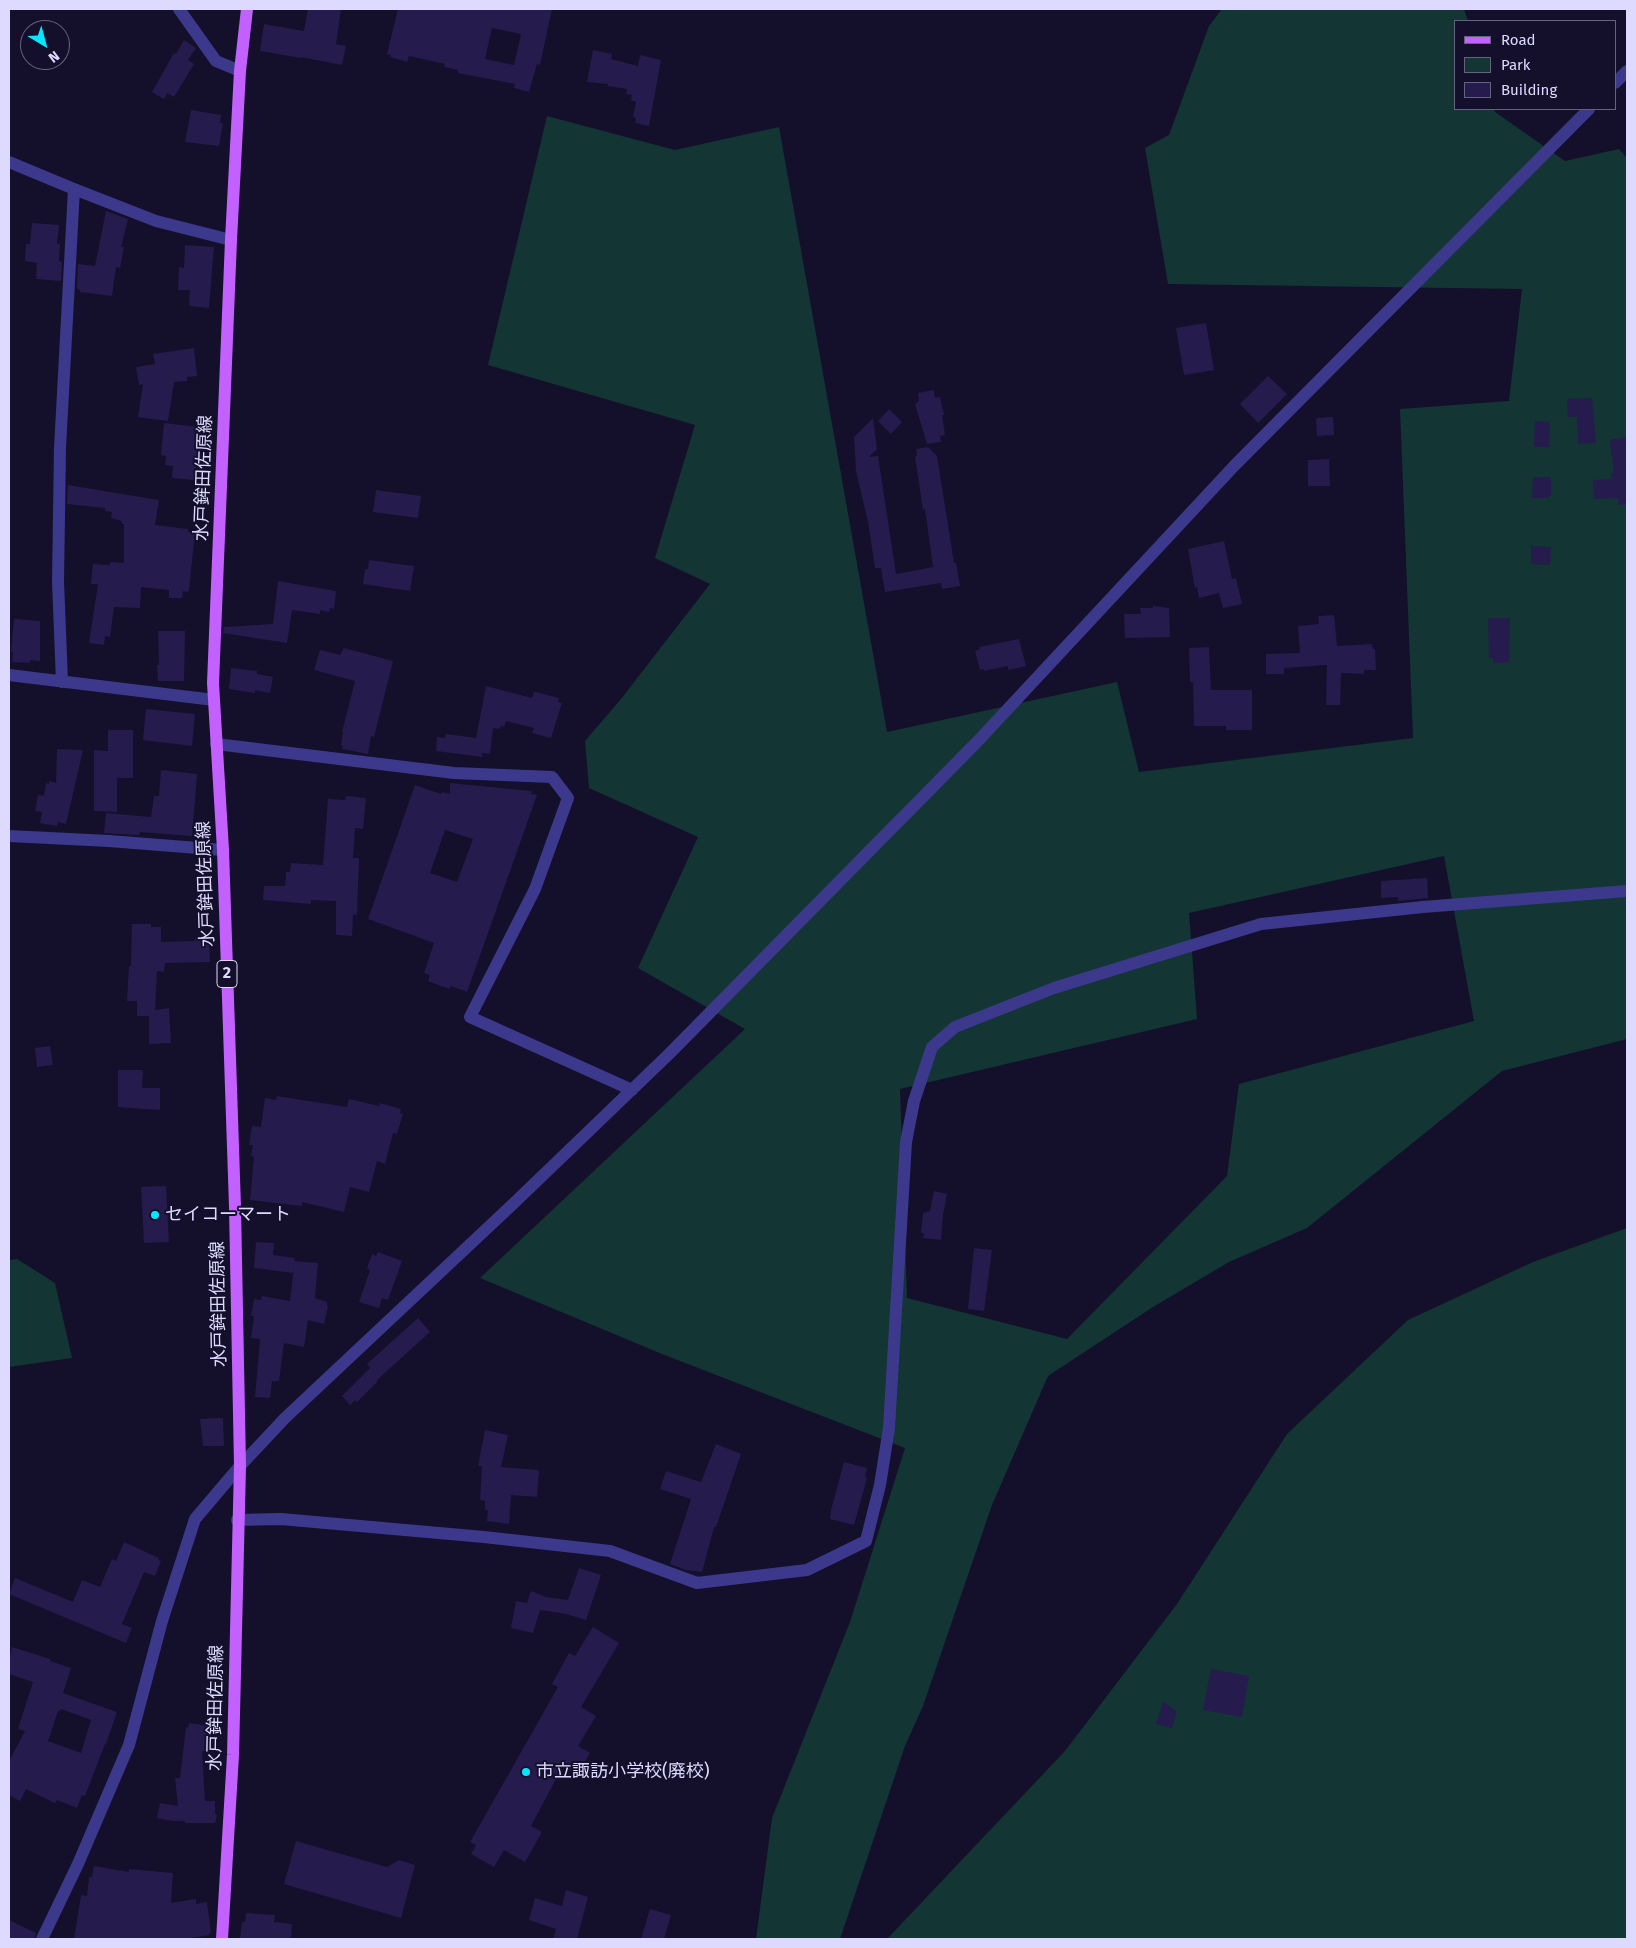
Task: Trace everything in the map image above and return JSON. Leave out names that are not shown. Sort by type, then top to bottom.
[{"type":"main road","name":"水戸鉾田佐原線","points":[[222,1939],[233,1755],[237,1520],[240,1466],[223,850],[213,663],[231,240],[240,71],[247,9]]},
{"type":"street","points":[[179,9],[216,61],[240,71]]},
{"type":"street","points":[[1616,82],[1627,71]]},
{"type":"street","points":[[42,1939],[78,1864],[129,1745],[162,1621],[195,1519],[240,1466],[285,1418],[506,1211],[669,1054],[977,742],[1235,465],[1588,110]]},
{"type":"street","points":[[9,162],[156,221],[231,240]]},
{"type":"street","points":[[62,682],[58,581],[60,448],[74,189]]},
{"type":"street","points":[[9,675],[214,700]]},
{"type":"street","points":[[216,744],[454,774],[552,777],[568,798],[535,889],[470,1017],[632,1090]]},
{"type":"street","points":[[9,836],[109,840],[223,850]]},
{"type":"street","points":[[237,1520],[281,1519],[484,1537],[610,1551],[697,1582],[806,1570],[866,1541],[880,1485],[889,1428],[906,1142],[914,1101],[932,1047],[955,1027],[1054,988],[1261,924],[1627,891]]},
{"type":"green space","points":[[1222,9],[1464,9],[1468,20],[1454,20],[1454,110],[1494,110],[1565,161],[1619,149],[1627,158],[1627,1039],[1502,1071],[1307,1228],[1229,1262],[1153,1307],[1048,1376],[992,1505],[923,1706],[905,1746],[840,1939],[756,1939],[772,1818],[850,1622],[905,1448],[662,1354],[480,1278],[745,1029],[638,968],[698,837],[589,788],[585,741],[621,699],[710,584],[655,558],[695,425],[488,365],[547,116],[675,150],[779,127],[887,732],[1117,682],[1139,772],[1413,738],[1400,409],[1509,401],[1522,289],[1168,284],[1145,148],[1169,135],[1209,26]],"holes":[[[1444,856],[1474,1021],[1239,1084],[1227,1176],[1067,1339],[907,1298],[900,1089],[1197,1019],[1189,913]]]},
{"type":"green space","points":[[1627,1228],[1627,1939],[887,1939],[1065,1751],[1177,1604],[1287,1434],[1408,1320],[1533,1262]]},
{"type":"green space","points":[[17,1259],[55,1283],[72,1358],[9,1367],[9,1260]]},
{"type":"building","points":[[308,9],[341,9],[336,44],[346,46],[342,65],[260,51],[264,24],[304,31]]},
{"type":"building","points":[[398,9],[552,9],[540,65],[537,64],[529,92],[514,88],[515,84],[458,73],[458,70],[444,67],[445,64],[409,56],[407,62],[390,57],[391,55],[387,54]],"holes":[[[492,28],[521,34],[514,65],[485,59]]]},
{"type":"building","points":[[184,40],[196,48],[188,60],[194,64],[174,97],[167,93],[164,99],[152,92],[174,53],[176,54]]},
{"type":"building","points":[[593,50],[612,54],[611,59],[638,66],[640,55],[661,60],[649,126],[635,123],[636,118],[633,117],[636,102],[631,100],[632,95],[626,94],[627,89],[608,86],[608,84],[587,82]]},
{"type":"building","points":[[191,110],[221,115],[220,123],[223,123],[219,146],[185,142]]},
{"type":"building","points":[[106,211],[128,219],[121,247],[124,247],[120,268],[116,267],[112,296],[80,292],[77,289],[78,264],[95,266]]},
{"type":"building","points":[[32,223],[59,225],[57,244],[60,244],[59,261],[62,262],[61,281],[36,279],[37,263],[25,261],[26,244],[30,244]]},
{"type":"building","points":[[185,245],[214,247],[209,308],[189,306],[190,290],[178,290],[179,267],[184,268]]},
{"type":"building","points":[[1206,323],[1214,370],[1184,375],[1176,328]]},
{"type":"building","points":[[194,348],[197,376],[187,377],[187,381],[174,382],[168,421],[138,417],[143,384],[139,385],[136,367],[155,364],[153,354]]},
{"type":"building","points":[[1268,376],[1287,394],[1258,423],[1240,404]]},
{"type":"building","points":[[934,390],[935,398],[940,397],[944,415],[942,415],[945,435],[940,436],[941,442],[927,444],[915,404],[919,401],[918,393]]},
{"type":"building","points":[[1592,398],[1596,443],[1578,444],[1577,417],[1568,417],[1567,399]]},
{"type":"building","points":[[889,409],[902,422],[891,434],[878,421]]},
{"type":"building","points":[[1333,417],[1334,435],[1317,436],[1316,418]]},
{"type":"building","points":[[873,418],[877,449],[869,457],[878,456],[896,574],[933,567],[915,457],[917,456],[916,449],[928,447],[937,456],[954,563],[956,563],[960,586],[942,589],[941,583],[885,592],[881,568],[875,568],[868,522],[856,471],[854,437]]},
{"type":"building","points":[[1535,421],[1550,422],[1549,447],[1534,447]]},
{"type":"building","points":[[164,423],[199,427],[195,480],[172,478],[173,466],[165,465],[166,456],[161,455]]},
{"type":"building","points":[[1627,437],[1627,504],[1618,505],[1618,498],[1594,499],[1593,480],[1611,479],[1611,473],[1614,473],[1610,440]]},
{"type":"building","points":[[1329,459],[1330,486],[1308,486],[1308,460]]},
{"type":"building","points":[[1533,477],[1551,477],[1551,496],[1549,498],[1532,498]]},
{"type":"building","points":[[68,485],[159,500],[155,525],[188,529],[188,532],[195,532],[188,592],[183,591],[182,598],[169,598],[169,590],[141,587],[140,608],[114,607],[110,637],[105,636],[104,645],[89,643],[98,584],[91,584],[93,564],[110,565],[110,562],[124,563],[124,524],[122,524],[122,521],[111,518],[112,512],[105,511],[105,508],[67,504]]},
{"type":"building","points":[[376,490],[421,496],[418,518],[373,512]]},
{"type":"building","points":[[1224,541],[1232,579],[1236,578],[1242,604],[1223,608],[1219,593],[1199,598],[1197,587],[1195,588],[1188,549]]},
{"type":"building","points":[[1531,546],[1551,547],[1550,565],[1531,564]]},
{"type":"building","points":[[369,560],[414,566],[410,591],[363,584],[365,569],[368,569]]},
{"type":"building","points":[[278,581],[336,591],[334,609],[330,608],[329,612],[320,610],[320,614],[292,610],[287,643],[223,633],[224,627],[273,624]]},
{"type":"building","points":[[1153,606],[1169,608],[1170,637],[1125,638],[1124,614],[1141,614],[1140,608],[1153,608]]},
{"type":"building","points":[[1334,615],[1337,646],[1372,644],[1373,649],[1375,649],[1376,670],[1364,670],[1364,674],[1341,673],[1340,705],[1326,705],[1327,665],[1284,668],[1284,674],[1266,674],[1266,654],[1300,653],[1298,626],[1319,624],[1318,616]]},
{"type":"building","points":[[1488,618],[1510,618],[1509,662],[1493,663],[1493,658],[1489,658]]},
{"type":"building","points":[[14,619],[40,621],[40,661],[30,660],[30,663],[12,662]]},
{"type":"building","points":[[158,631],[185,631],[184,681],[158,681]]},
{"type":"building","points":[[1019,639],[1026,666],[1008,670],[1008,666],[984,671],[984,669],[980,670],[975,651],[980,649],[979,647]]},
{"type":"building","points":[[1209,647],[1211,690],[1252,690],[1252,730],[1226,730],[1226,726],[1194,726],[1193,682],[1190,682],[1189,648]]},
{"type":"building","points":[[344,648],[393,661],[374,737],[371,736],[368,754],[342,749],[343,746],[341,745],[342,732],[355,681],[314,670],[320,650],[340,655]]},
{"type":"building","points":[[231,668],[257,671],[257,674],[273,677],[270,693],[255,690],[255,693],[229,689]]},
{"type":"building","points":[[486,686],[532,698],[534,692],[536,692],[559,698],[558,702],[562,703],[551,738],[532,733],[534,728],[506,721],[504,727],[501,726],[500,729],[493,728],[490,754],[482,753],[482,757],[436,751],[437,737],[445,738],[446,734],[476,738]]},
{"type":"building","points":[[146,709],[195,714],[192,746],[143,740]]},
{"type":"building","points":[[108,730],[133,730],[133,778],[117,778],[117,812],[94,811],[94,750],[108,751]]},
{"type":"building","points":[[57,749],[83,750],[66,824],[58,822],[57,826],[40,823],[42,812],[35,811],[38,795],[44,796],[46,783],[49,784],[49,781],[56,783]]},
{"type":"building","points":[[161,770],[197,774],[192,836],[140,832],[139,835],[104,833],[106,813],[151,817],[154,796],[159,796]]},
{"type":"building","points":[[450,783],[532,791],[531,794],[537,795],[467,992],[451,986],[449,989],[428,981],[430,975],[424,973],[434,943],[368,919],[415,785],[441,794],[442,792],[450,794]],"holes":[[[445,830],[473,839],[457,882],[430,873]]]},
{"type":"building","points":[[346,796],[366,798],[363,829],[355,828],[353,858],[359,858],[357,915],[353,914],[352,936],[336,935],[336,901],[311,900],[311,904],[263,900],[264,886],[285,886],[286,872],[290,872],[291,863],[323,865],[328,799],[345,800]]},
{"type":"building","points":[[1427,878],[1428,898],[1398,901],[1398,897],[1381,898],[1381,881]]},
{"type":"building","points":[[132,924],[151,924],[151,927],[161,927],[161,942],[195,941],[195,938],[209,938],[210,962],[165,963],[164,972],[157,971],[155,1010],[169,1008],[171,1043],[149,1044],[149,1016],[137,1016],[137,1001],[127,1001],[129,966],[131,966]]},
{"type":"building","points":[[50,1046],[53,1065],[37,1067],[35,1048]]},
{"type":"building","points":[[118,1070],[143,1070],[142,1088],[160,1088],[160,1110],[118,1107]]},
{"type":"building","points":[[277,1096],[347,1107],[349,1099],[379,1106],[380,1103],[401,1109],[400,1113],[403,1114],[397,1134],[393,1133],[385,1164],[377,1161],[369,1192],[350,1187],[344,1212],[302,1202],[302,1206],[250,1200],[254,1157],[251,1156],[253,1145],[249,1145],[252,1126],[261,1127],[265,1098],[276,1100]]},
{"type":"building","name":"セイコーマート","points":[[166,1186],[169,1242],[144,1243],[141,1187]]},
{"type":"building","points":[[934,1191],[947,1194],[941,1240],[923,1238],[924,1233],[921,1233],[923,1213],[930,1211]]},
{"type":"building","points":[[256,1242],[274,1243],[273,1255],[295,1258],[294,1261],[318,1263],[315,1298],[327,1302],[328,1306],[324,1324],[308,1320],[304,1347],[284,1343],[279,1381],[272,1381],[270,1398],[255,1397],[260,1339],[251,1338],[254,1316],[251,1316],[254,1299],[261,1300],[262,1296],[290,1301],[294,1267],[293,1273],[254,1268]]},
{"type":"building","points":[[974,1248],[992,1250],[984,1311],[968,1309]]},
{"type":"building","points":[[378,1252],[402,1261],[388,1300],[382,1298],[379,1308],[359,1302],[370,1270],[367,1268],[372,1254],[376,1256]]},
{"type":"building","points":[[418,1318],[430,1332],[377,1380],[357,1402],[355,1400],[350,1405],[342,1396],[370,1368],[367,1364]]},
{"type":"building","points":[[223,1418],[224,1446],[203,1446],[200,1419]]},
{"type":"building","points":[[485,1430],[508,1435],[501,1467],[539,1470],[537,1497],[511,1495],[509,1524],[487,1521],[488,1510],[485,1510],[485,1501],[480,1500],[482,1466],[478,1466]]},
{"type":"building","points":[[716,1444],[741,1454],[716,1527],[714,1527],[702,1572],[686,1570],[670,1564],[691,1499],[660,1489],[666,1471],[701,1482]]},
{"type":"building","points":[[844,1462],[867,1468],[865,1477],[867,1478],[854,1525],[830,1519]]},
{"type":"building","points":[[124,1542],[159,1558],[158,1560],[161,1561],[155,1576],[144,1572],[122,1624],[132,1628],[126,1643],[9,1594],[15,1578],[73,1602],[82,1580],[100,1587],[112,1559],[116,1561]]},
{"type":"building","points":[[579,1568],[601,1575],[586,1620],[566,1614],[540,1610],[533,1633],[511,1628],[516,1601],[527,1603],[531,1591],[546,1597],[568,1600]]},
{"type":"building","name":"市立諏訪小学校(廃校)","points":[[593,1627],[619,1643],[581,1707],[596,1716],[578,1746],[590,1753],[577,1775],[563,1766],[531,1826],[542,1832],[525,1862],[504,1850],[494,1867],[471,1854],[476,1845],[470,1842],[558,1687],[552,1684],[569,1653],[575,1656]]},
{"type":"building","points":[[12,1647],[71,1668],[63,1693],[117,1712],[85,1796],[82,1795],[77,1808],[57,1800],[55,1803],[26,1789],[20,1801],[9,1795],[9,1761],[25,1731],[18,1729],[33,1682],[9,1674],[9,1659]],"holes":[[[61,1709],[91,1720],[81,1753],[48,1741],[58,1711]]]},
{"type":"building","points":[[1211,1669],[1249,1676],[1242,1717],[1203,1710]]},
{"type":"building","points":[[1163,1702],[1177,1711],[1172,1728],[1156,1724]]},
{"type":"building","points":[[189,1723],[209,1726],[206,1752],[202,1751],[205,1801],[215,1801],[215,1814],[217,1815],[215,1823],[185,1823],[185,1821],[157,1818],[160,1803],[178,1806],[175,1778],[180,1778],[186,1727],[188,1728]]},
{"type":"building","points":[[296,1841],[387,1867],[399,1860],[415,1865],[401,1918],[284,1884]]},
{"type":"building","points":[[94,1866],[129,1872],[129,1869],[173,1873],[171,1903],[196,1899],[196,1904],[207,1902],[210,1935],[184,1939],[74,1939],[81,1895],[87,1896],[89,1877],[92,1877]]},
{"type":"building","points":[[566,1890],[588,1897],[577,1939],[553,1939],[556,1929],[529,1920],[535,1898],[562,1906]]},
{"type":"building","points":[[650,1909],[671,1915],[664,1939],[641,1939]]},
{"type":"building","points":[[246,1913],[275,1915],[274,1922],[292,1924],[291,1939],[240,1939],[242,1922],[245,1922]]},
{"type":"building","points":[[9,1920],[36,1933],[34,1939],[9,1939]]},
{"type":"place","name":"セイコーマート","points":[[155,1215]]},
{"type":"place","name":"市立諏訪小学校(廃校)","points":[[526,1772]]}]
